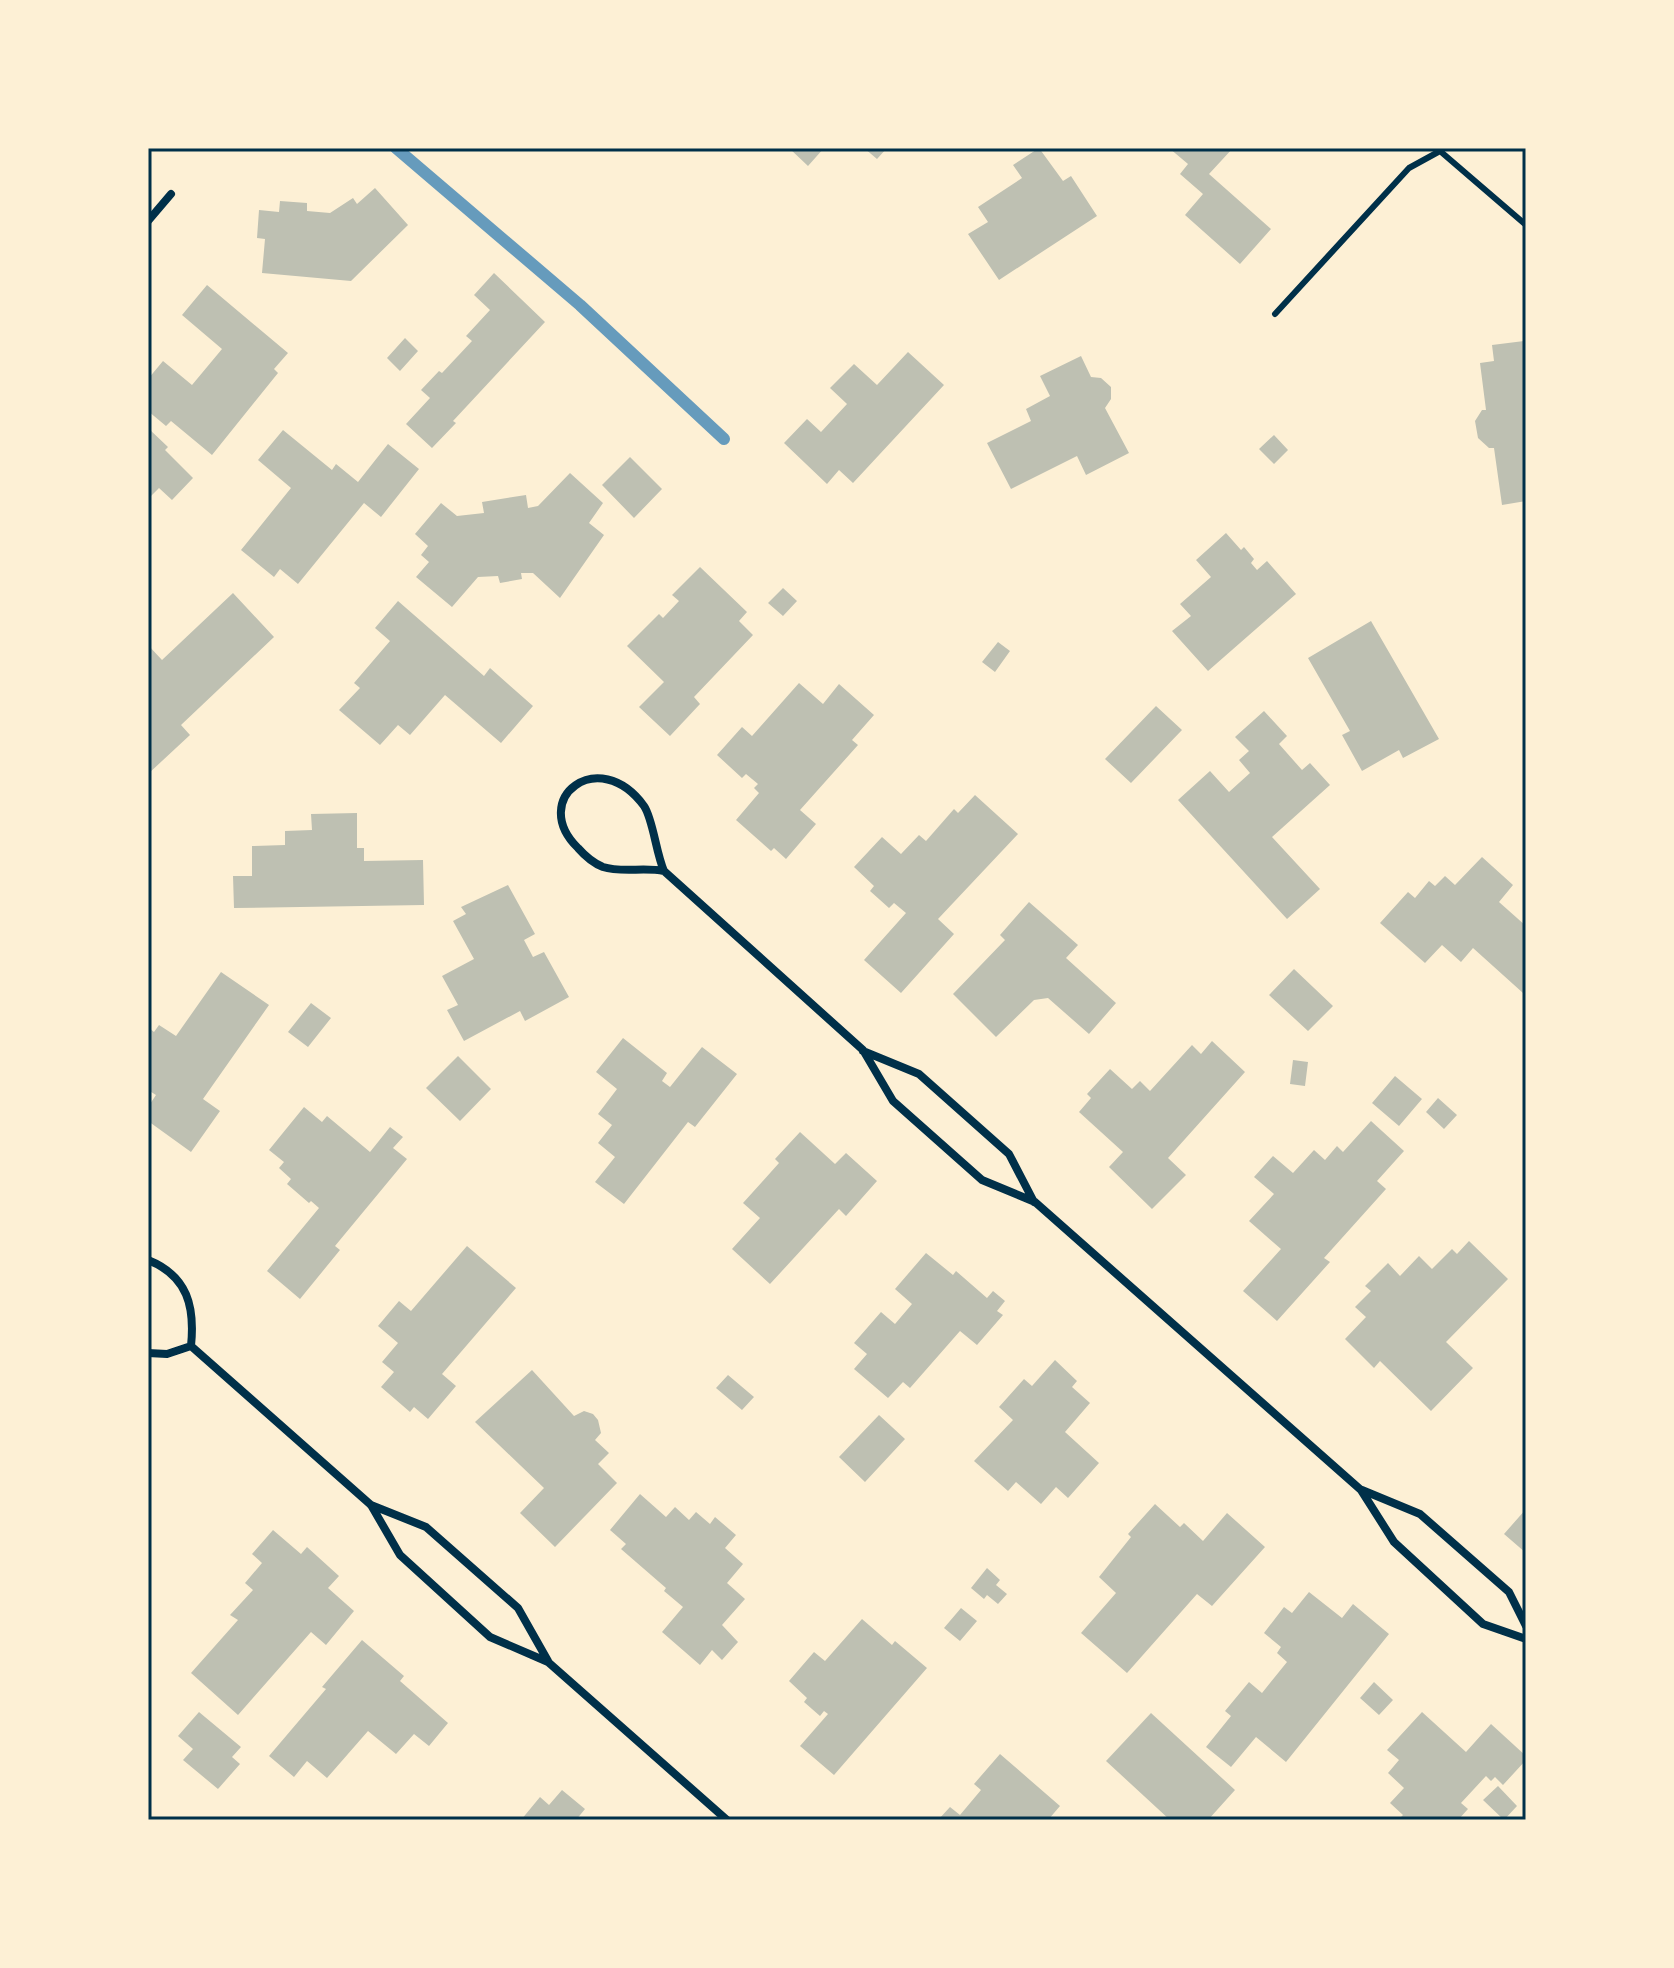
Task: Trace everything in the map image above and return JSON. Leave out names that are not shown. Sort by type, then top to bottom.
[{"type":"street","points":[[148,221],[171,194]]},
{"type":"street","points":[[664,871],[612,869],[598,866],[587,858],[569,840],[561,826],[560,810],[573,788],[597,777],[620,782],[647,811],[657,856],[664,871],[863,1050],[893,1101],[982,1180],[1035,1202],[1361,1490],[1394,1542],[1483,1624],[1526,1639]]},
{"type":"street","points":[[863,1050],[919,1074],[1009,1154],[1035,1202]]},
{"type":"street","points":[[148,1260],[164,1268],[189,1299],[193,1312],[191,1346]]},
{"type":"street","points":[[148,1353],[167,1354],[191,1346]]},
{"type":"street","points":[[191,1346],[371,1505],[400,1555],[490,1637],[548,1662],[727,1820]]},
{"type":"street","points":[[1361,1490],[1420,1514],[1509,1592],[1526,1626]]},
{"type":"street","points":[[371,1505],[426,1527],[518,1608],[548,1662]]},
{"type":"lane","points":[[1275,314],[1409,168],[1440,151],[1526,225]]},
{"type":"building","points":[[789,148],[824,148],[808,166]]},
{"type":"building","points":[[864,148],[887,148],[877,159]]},
{"type":"building","points":[[1039,148],[1063,181],[1071,176],[1097,216],[999,280],[968,234],[988,222],[978,207],[1022,178],[1013,165]]},
{"type":"building","points":[[1169,148],[1233,148],[1209,174],[1271,229],[1240,264],[1185,215],[1203,194],[1180,174],[1188,164]]},
{"type":"building","points":[[375,188],[408,225],[351,281],[262,273],[265,239],[257,238],[259,210],[279,212],[280,201],[307,203],[307,211],[330,213],[353,198],[357,204]]},
{"type":"building","points":[[494,273],[545,322],[432,448],[406,424],[430,398],[421,390],[472,341],[466,336],[490,310],[474,295]]},
{"type":"building","points":[[207,285],[288,353],[274,369],[278,373],[212,455],[171,421],[166,426],[148,411],[148,379],[163,361],[192,385],[222,349],[182,315]]},
{"type":"building","points":[[405,338],[418,351],[400,371],[387,358]]},
{"type":"building","points":[[1524,341],[1526,501],[1502,505],[1494,448],[1489,448],[1478,438],[1475,421],[1482,410],[1486,410],[1480,363],[1494,361],[1492,345]]},
{"type":"building","points":[[908,352],[944,385],[853,483],[839,470],[827,484],[784,443],[807,419],[821,432],[847,404],[830,388],[854,364],[877,385]]},
{"type":"building","points":[[1081,356],[1091,377],[1101,378],[1111,387],[1111,399],[1105,408],[1129,453],[1086,475],[1077,456],[1011,489],[987,443],[1031,421],[1026,409],[1050,396],[1040,376]]},
{"type":"building","points":[[148,428],[193,478],[172,500],[159,488],[148,499]]},
{"type":"building","points":[[283,430],[332,470],[336,464],[358,482],[388,444],[419,469],[381,517],[364,503],[298,584],[280,569],[274,577],[241,550],[291,488],[258,460]]},
{"type":"building","points":[[1274,435],[1288,450],[1274,464],[1259,449]]},
{"type":"building","points":[[630,457],[662,489],[634,518],[602,485]]},
{"type":"building","points":[[570,473],[603,503],[589,523],[604,535],[560,598],[533,573],[521,573],[522,579],[500,583],[498,576],[478,577],[452,607],[416,577],[429,562],[421,555],[428,546],[415,534],[441,503],[457,516],[484,513],[482,502],[526,495],[528,508],[538,506]]},
{"type":"building","points":[[1226,533],[1241,550],[1244,547],[1254,559],[1251,563],[1257,570],[1267,561],[1296,594],[1208,671],[1172,631],[1191,616],[1180,604],[1211,577],[1196,560]]},
{"type":"building","points":[[700,567],[747,612],[739,621],[753,635],[694,697],[700,704],[670,736],[639,707],[664,682],[627,646],[659,614],[663,618],[679,601],[672,595]]},
{"type":"building","points":[[783,588],[797,601],[783,616],[768,603]]},
{"type":"building","points":[[233,593],[274,637],[181,725],[190,735],[148,774],[148,645],[162,660]]},
{"type":"building","points":[[398,601],[484,676],[490,668],[533,706],[501,743],[445,695],[410,735],[398,725],[380,745],[339,710],[360,688],[354,683],[390,641],[375,628]]},
{"type":"building","points":[[1371,621],[1439,739],[1403,758],[1399,750],[1362,771],[1342,735],[1350,731],[1308,658]]},
{"type":"building","points":[[998,642],[1010,651],[995,672],[982,662]]},
{"type":"building","points":[[799,683],[823,704],[839,684],[874,715],[852,740],[858,745],[800,810],[816,824],[786,859],[774,848],[771,851],[736,820],[759,793],[754,788],[758,784],[746,774],[742,778],[717,755],[742,727],[752,736]]},
{"type":"building","points":[[1156,706],[1182,730],[1131,783],[1105,759]]},
{"type":"building","points":[[1264,711],[1287,736],[1279,744],[1302,770],[1310,763],[1330,785],[1272,837],[1320,889],[1287,919],[1178,800],[1210,771],[1229,792],[1250,773],[1239,760],[1249,751],[1235,737]]},
{"type":"building","points":[[975,795],[1018,834],[938,919],[954,934],[901,993],[864,960],[906,913],[894,903],[889,908],[870,891],[874,886],[854,867],[882,837],[901,854],[919,835],[926,841],[954,809],[958,813]]},
{"type":"building","points":[[357,813],[357,848],[364,848],[364,861],[423,860],[424,905],[234,908],[233,876],[252,876],[252,846],[285,845],[285,831],[312,830],[311,814]]},
{"type":"building","points":[[1482,857],[1513,885],[1499,902],[1526,926],[1526,990],[1523,993],[1473,948],[1461,962],[1442,945],[1425,963],[1380,923],[1408,892],[1415,898],[1429,881],[1435,886],[1445,876],[1455,885]]},
{"type":"building","points":[[508,885],[535,934],[524,940],[533,957],[544,952],[569,997],[525,1021],[520,1011],[464,1041],[447,1010],[458,1005],[442,976],[474,959],[453,921],[466,914],[461,907]]},
{"type":"building","points":[[1029,902],[1078,945],[1066,958],[1116,1003],[1089,1034],[1048,998],[1034,1000],[996,1037],[953,994],[1005,940],[1000,935]]},
{"type":"building","points":[[1294,969],[1333,1006],[1308,1031],[1269,995]]},
{"type":"building","points":[[221,972],[269,1005],[203,1099],[220,1111],[191,1152],[148,1121],[148,1107],[156,1095],[148,1090],[148,1027],[154,1032],[159,1025],[176,1036]]},
{"type":"building","points":[[311,1003],[331,1018],[308,1047],[288,1032]]},
{"type":"building","points":[[623,1038],[667,1073],[662,1081],[670,1087],[702,1047],[737,1074],[695,1127],[688,1122],[624,1204],[595,1182],[615,1157],[598,1143],[612,1125],[598,1114],[617,1089],[596,1072]]},
{"type":"building","points":[[1212,1041],[1245,1072],[1168,1158],[1186,1175],[1152,1209],[1109,1167],[1123,1152],[1079,1112],[1091,1098],[1087,1094],[1110,1069],[1132,1089],[1140,1081],[1150,1091],[1192,1045],[1201,1054]]},
{"type":"building","points":[[458,1056],[491,1089],[460,1121],[426,1088]]},
{"type":"building","points":[[1293,1060],[1308,1062],[1305,1086],[1290,1084]]},
{"type":"building","points":[[1395,1076],[1422,1099],[1399,1126],[1372,1103]]},
{"type":"building","points":[[1438,1098],[1457,1115],[1444,1129],[1426,1112]]},
{"type":"building","points":[[304,1107],[322,1122],[327,1116],[370,1152],[390,1127],[403,1137],[393,1148],[407,1159],[335,1246],[340,1250],[300,1299],[267,1271],[319,1208],[287,1184],[291,1179],[279,1168],[284,1162],[269,1150]]},
{"type":"building","points":[[1371,1121],[1404,1151],[1377,1181],[1386,1189],[1324,1258],[1330,1262],[1277,1321],[1243,1291],[1281,1249],[1249,1221],[1274,1194],[1254,1177],[1273,1156],[1293,1173],[1314,1150],[1325,1160],[1337,1146],[1343,1152]]},
{"type":"building","points":[[800,1132],[835,1164],[846,1153],[877,1181],[846,1216],[839,1209],[770,1284],[732,1249],[760,1218],[743,1203],[779,1163],[775,1159]]},
{"type":"building","points":[[1469,1241],[1508,1279],[1446,1342],[1473,1368],[1431,1411],[1380,1361],[1374,1368],[1345,1339],[1366,1317],[1355,1307],[1371,1291],[1365,1286],[1388,1263],[1400,1276],[1419,1256],[1432,1269],[1452,1249],[1457,1254]]},
{"type":"building","points":[[467,1246],[516,1288],[442,1374],[456,1386],[428,1419],[414,1407],[410,1412],[381,1387],[394,1372],[382,1362],[398,1343],[378,1326],[399,1301],[411,1311]]},
{"type":"building","points":[[926,1253],[953,1275],[956,1271],[987,1298],[993,1291],[1005,1301],[997,1311],[1003,1315],[977,1345],[960,1331],[910,1388],[903,1382],[888,1398],[854,1369],[867,1354],[854,1343],[881,1312],[895,1324],[912,1304],[895,1289]]},
{"type":"building","points":[[1055,1360],[1077,1381],[1072,1387],[1090,1403],[1065,1432],[1099,1463],[1068,1498],[1056,1487],[1041,1504],[1016,1482],[1008,1491],[974,1461],[1013,1420],[999,1407],[1024,1379],[1032,1386]]},
{"type":"building","points":[[532,1370],[574,1416],[584,1411],[598,1420],[601,1433],[595,1440],[609,1453],[598,1464],[617,1483],[555,1547],[520,1513],[544,1488],[475,1422]]},
{"type":"building","points":[[728,1375],[754,1397],[742,1410],[716,1388]]},
{"type":"building","points":[[879,1415],[905,1439],[865,1482],[839,1457]]},
{"type":"building","points":[[640,1494],[666,1517],[675,1507],[689,1520],[696,1512],[710,1524],[715,1517],[736,1535],[725,1548],[743,1564],[727,1583],[745,1599],[722,1625],[738,1642],[722,1660],[712,1650],[700,1665],[662,1632],[683,1607],[621,1549],[626,1544],[610,1530]]},
{"type":"building","points":[[1155,1504],[1180,1527],[1184,1523],[1203,1541],[1227,1513],[1265,1547],[1212,1606],[1197,1594],[1127,1673],[1081,1633],[1116,1593],[1099,1577],[1131,1537],[1128,1534]]},
{"type":"building","points":[[1526,1509],[1526,1553],[1504,1534]]},
{"type":"building","points":[[273,1530],[301,1554],[307,1547],[339,1576],[328,1588],[354,1611],[326,1645],[311,1632],[238,1715],[191,1673],[238,1620],[230,1615],[253,1590],[245,1583],[262,1563],[252,1554]]},
{"type":"building","points":[[987,1568],[1000,1580],[996,1585],[1007,1594],[998,1604],[987,1595],[984,1599],[971,1588]]},
{"type":"building","points":[[1309,1592],[1342,1618],[1353,1604],[1389,1634],[1286,1762],[1256,1737],[1231,1767],[1206,1747],[1231,1716],[1225,1711],[1249,1682],[1262,1693],[1287,1662],[1277,1653],[1281,1647],[1264,1633],[1284,1607],[1292,1613]]},
{"type":"building","points":[[961,1608],[977,1621],[960,1641],[944,1628]]},
{"type":"building","points":[[862,1619],[892,1645],[895,1641],[927,1668],[834,1775],[800,1746],[828,1714],[824,1711],[820,1716],[804,1702],[807,1698],[789,1681],[814,1652],[825,1661]]},
{"type":"building","points":[[362,1640],[404,1676],[400,1681],[448,1723],[429,1746],[414,1734],[396,1754],[368,1731],[327,1778],[307,1761],[294,1777],[269,1756],[326,1689],[322,1687]]},
{"type":"building","points":[[1374,1682],[1393,1700],[1379,1715],[1360,1698]]},
{"type":"building","points":[[199,1712],[241,1747],[232,1757],[240,1764],[218,1789],[183,1760],[193,1749],[178,1736]]},
{"type":"building","points":[[1422,1712],[1466,1752],[1491,1724],[1526,1756],[1526,1760],[1503,1785],[1495,1777],[1491,1781],[1486,1776],[1461,1803],[1468,1809],[1458,1820],[1398,1820],[1403,1815],[1390,1803],[1404,1788],[1388,1773],[1399,1760],[1387,1750]]},
{"type":"building","points":[[1151,1713],[1235,1790],[1208,1820],[1170,1820],[1106,1761]]},
{"type":"building","points":[[1000,1754],[1060,1806],[1048,1820],[938,1820],[950,1807],[960,1815],[981,1790],[974,1784]]},
{"type":"building","points":[[1498,1786],[1517,1806],[1504,1820],[1483,1800]]},
{"type":"building","points":[[562,1790],[585,1809],[576,1820],[521,1820],[540,1797],[549,1805]]},
{"type":"waterway","points":[[396,148],[580,305],[724,439]]}]
